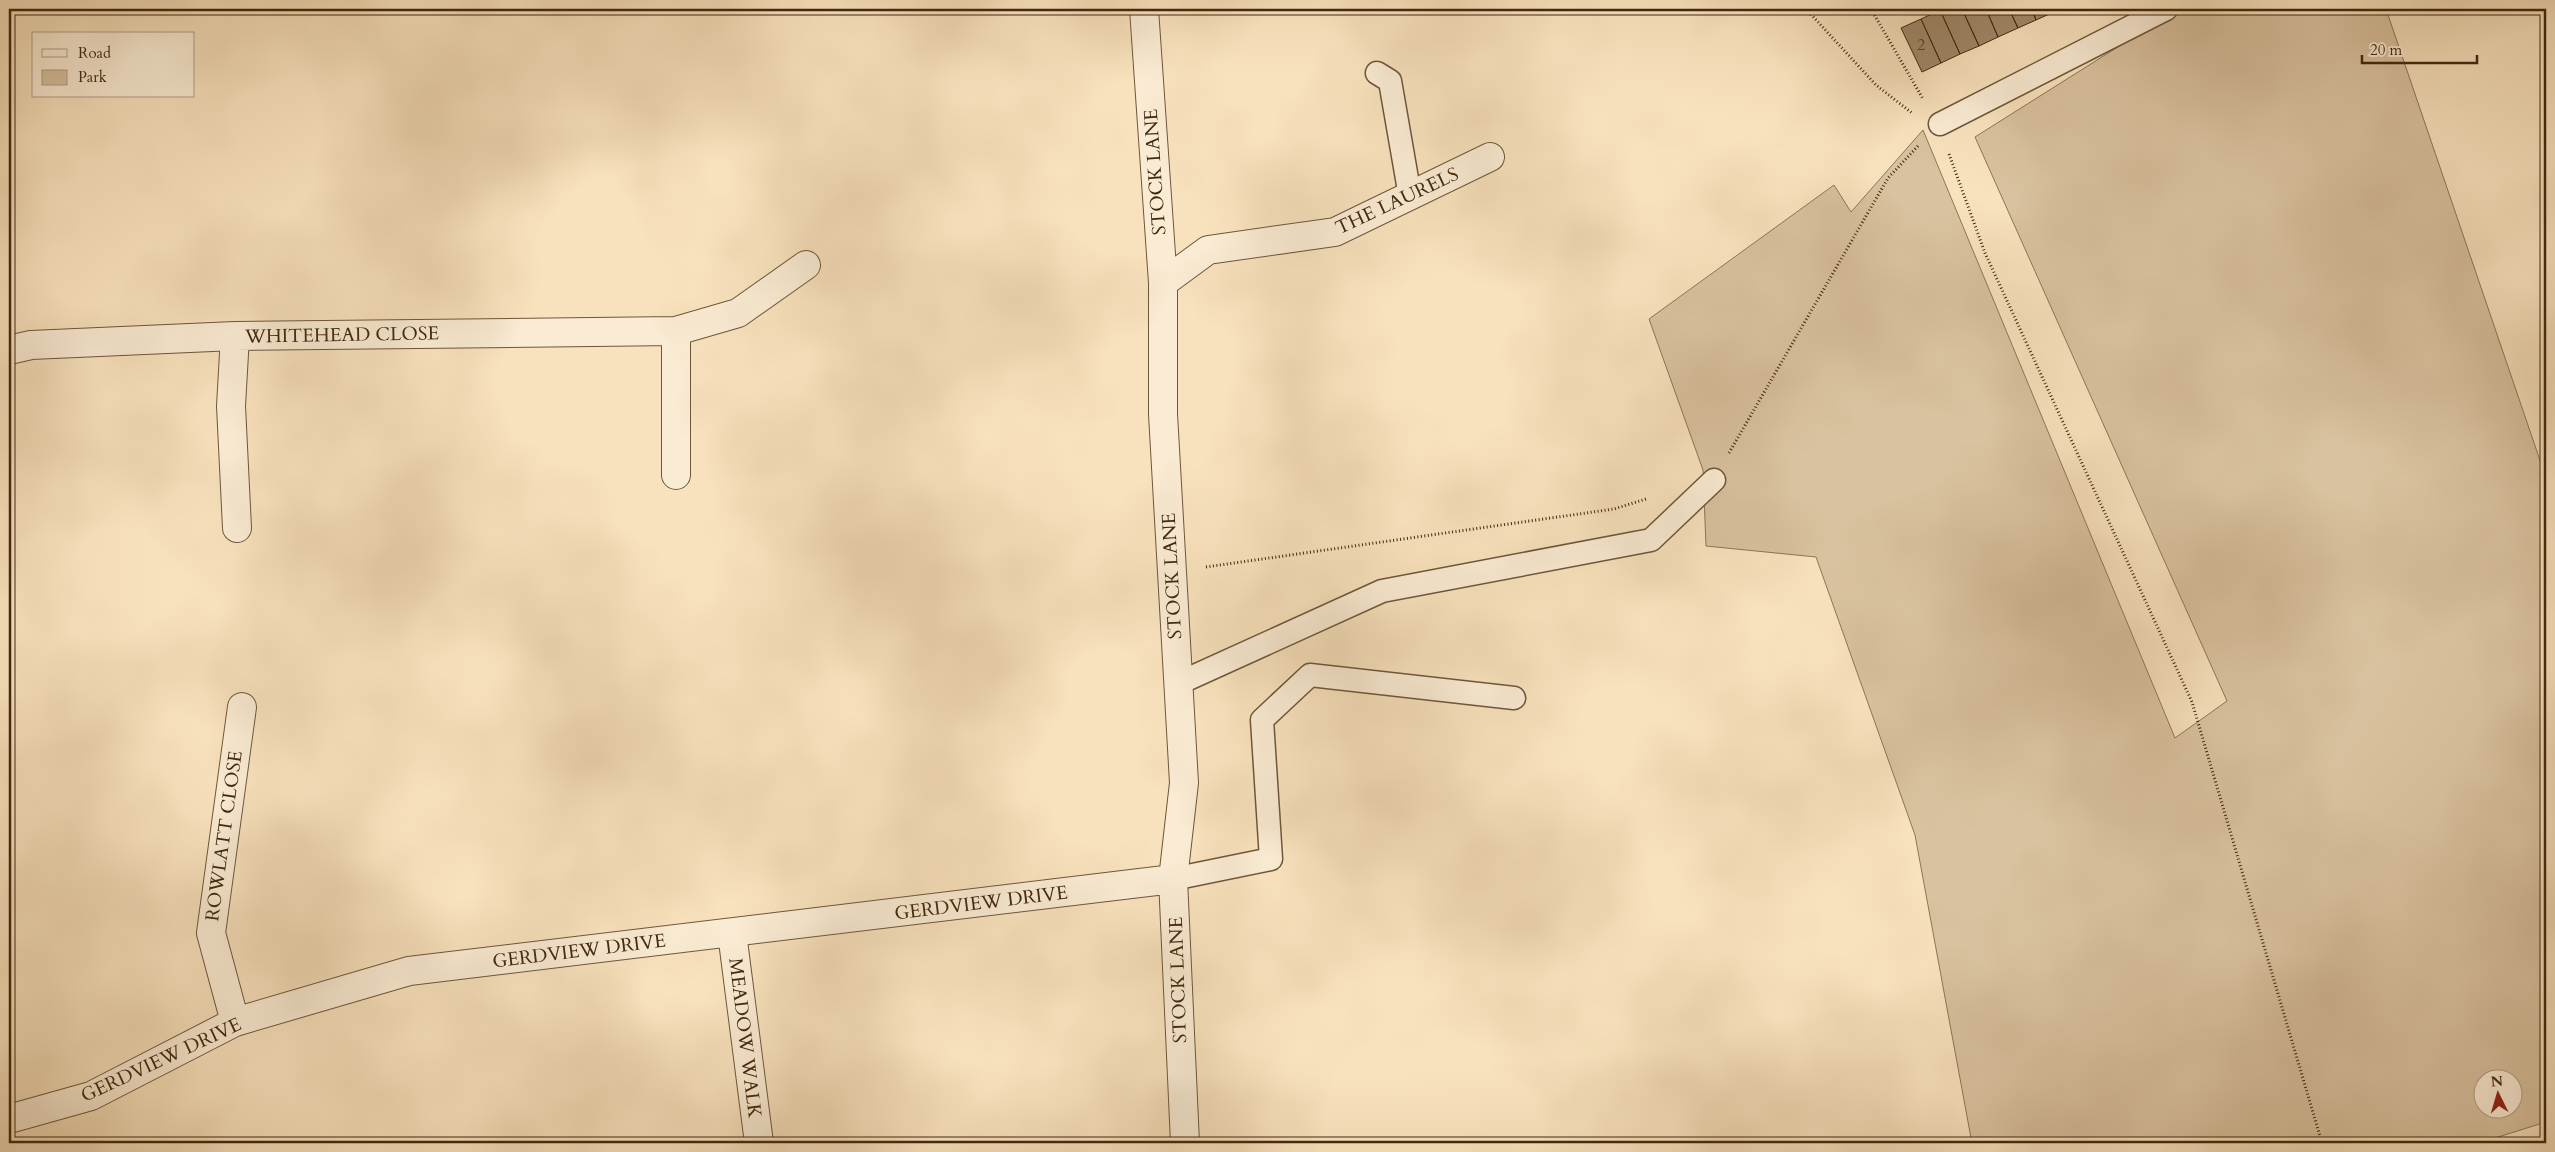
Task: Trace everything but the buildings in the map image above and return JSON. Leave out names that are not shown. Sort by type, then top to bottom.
[{"type":"street","name":"STOCK LANE","points":[[1144,9],[1163,283],[1163,414],[1184,783],[1173,879],[1185,1143]]},
{"type":"street","name":"THE LAURELS","points":[[1163,283],[1208,250],[1335,232],[1490,157]]},
{"type":"street","name":"WHITEHEAD CLOSE","points":[[9,350],[31,345],[235,336],[676,331],[738,313],[806,265]]},
{"type":"street","points":[[676,331],[676,475]]},
{"type":"street","points":[[235,336],[231,406],[237,528]]},
{"type":"street","name":"ROWLATT CLOSE","points":[[235,1022],[211,933],[242,707]]},
{"type":"street","name":"GERDVIEW DRIVE","points":[[9,1119],[91,1096],[235,1022],[409,971],[1173,879]]},
{"type":"street","name":"MEADOW WALK","points":[[732,933],[758,1143]]},
{"type":"lane","points":[[1937,127],[2166,9]]},
{"type":"lane","points":[[1377,74],[1390,81],[1410,196]]},
{"type":"lane","points":[[1177,684],[1382,591],[1651,540],[1714,480]]},
{"type":"lane","points":[[1173,879],[1271,859],[1262,720],[1310,675],[1514,698]]},
{"type":"path","points":[[1806,9],[1876,85],[1937,127]]},
{"type":"path","points":[[1871,9],[1925,102],[1943,139],[1985,254],[2192,702],[2322,1143]]},
{"type":"path","points":[[1714,480],[1888,178],[1937,127]]},
{"type":"path","points":[[1172,572],[1614,509],[1650,498]]},
{"type":"green space","points":[[2178,9],[2386,9],[2546,478],[2546,1122],[2479,1143],[1952,1143],[1971,1138],[1915,835],[1816,557],[1706,546],[1703,470],[1649,319],[1834,185],[1851,212],[1923,130],[2175,738],[2227,701],[1975,137]]}]
